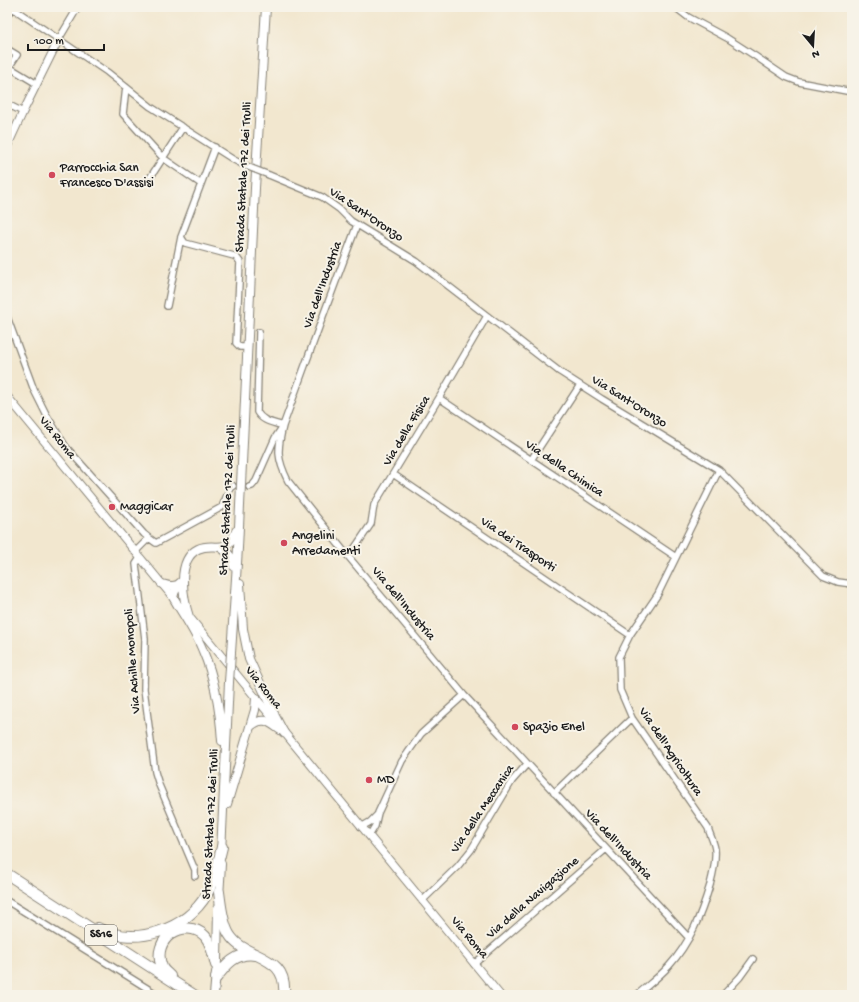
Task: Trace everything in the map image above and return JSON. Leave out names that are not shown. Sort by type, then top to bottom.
[{"type":"highway","points":[[66,912],[102,930],[121,936],[140,936],[157,933],[173,927],[187,917],[207,894],[214,878],[222,847]]},
{"type":"highway","name":"SS16","points":[[7,874],[194,995]]},
{"type":"highway","name":"SS16","points":[[7,881],[186,995]]},
{"type":"highway","points":[[219,892],[223,919],[230,935],[242,947],[269,960],[277,968],[283,978],[284,995]]},
{"type":"highway","points":[[176,984],[162,968],[159,958],[160,948],[164,939],[175,931],[186,928],[198,931],[206,937],[216,965]]},
{"type":"highway","points":[[216,978],[227,965],[239,956],[248,954],[261,956]]},
{"type":"main road","name":"Strada Statale 172 dei Trulli","points":[[214,995],[229,682],[238,548],[255,180],[266,7]]},
{"type":"main road","points":[[220,548],[233,540],[239,525]]},
{"type":"main road","points":[[189,617],[181,582],[186,561],[192,554],[200,549],[208,547],[220,548],[227,551],[232,559],[236,581]]},
{"type":"main road","points":[[238,548],[243,629],[249,659],[284,733]]},
{"type":"main road","points":[[162,584],[173,587],[181,582]]},
{"type":"main road","points":[[181,582],[173,597],[203,650],[211,671],[222,733],[225,784]]},
{"type":"main road","points":[[223,823],[230,792],[251,726],[256,698]]},
{"type":"main road","points":[[251,726],[262,720],[268,721],[284,733]]},
{"type":"street","points":[[7,16],[12,7]]},
{"type":"street","name":"Via Sant'Oronzo","points":[[12,7],[107,72],[151,107],[234,160],[322,197],[339,209],[351,221],[416,261],[560,372],[719,470],[823,576],[838,582],[852,584]]},
{"type":"street","points":[[7,147],[37,84],[78,7]]},
{"type":"street","points":[[674,7],[688,17],[727,38],[786,77],[799,82],[852,92]]},
{"type":"street","points":[[7,49],[17,55],[8,66],[37,84]]},
{"type":"street","points":[[126,87],[123,114],[163,158],[201,184]]},
{"type":"street","points":[[7,104],[23,112]]},
{"type":"street","points":[[148,181],[183,127]]},
{"type":"street","points":[[167,306],[181,237],[214,147]]},
{"type":"street","name":"Via dell'Industria","points":[[357,225],[283,426],[279,442],[279,456],[282,470],[288,481],[346,554],[464,695],[689,938]]},
{"type":"street","points":[[181,237],[185,242],[234,256],[240,262],[236,343],[240,346],[247,347]]},
{"type":"street","name":"Via della Fisica","points":[[346,554],[354,549],[371,524],[374,505],[487,316]]},
{"type":"street","points":[[7,317],[34,390],[46,414],[66,447],[149,538],[156,543],[222,507],[230,488],[233,486]]},
{"type":"street","points":[[248,487],[252,486],[256,481],[274,438],[283,426],[264,420],[257,412],[259,332]]},
{"type":"street","points":[[531,460],[580,385]]},
{"type":"street","name":"Via Roma","points":[[7,396],[500,995]]},
{"type":"street","name":"Via della Chimica","points":[[439,398],[676,557]]},
{"type":"street","points":[[268,453],[279,456]]},
{"type":"street","name":"Via dell'Agricoltura","points":[[636,995],[643,993],[668,967],[689,938],[706,899],[714,871],[715,849],[708,828],[632,718],[620,690],[619,657],[630,635],[658,594],[719,470]]},
{"type":"street","name":"Via dei Trasporti","points":[[393,474],[630,635]]},
{"type":"street","points":[[135,552],[149,538]]},
{"type":"street","name":"Via Achille Monopoli","points":[[140,558],[136,564],[145,638],[144,689],[155,772],[159,785],[195,870],[195,876]]},
{"type":"street","points":[[369,836],[402,761],[421,734],[464,695]]},
{"type":"street","points":[[554,793],[632,718]]},
{"type":"street","name":"Via della Meccanica","points":[[422,901],[458,866],[471,850],[512,782],[527,764]]},
{"type":"street","points":[[361,827],[370,822],[378,813]]},
{"type":"street","name":"Via della Navigazione","points":[[474,964],[606,849]]},
{"type":"street","points":[[7,901],[158,995]]},
{"type":"street","points":[[723,995],[740,977],[753,959]]},
{"type":"place","name":"Parrocchia San Francesco D'assisi","points":[[52,175]]},
{"type":"place","name":"MaggiCar","points":[[112,507]]},
{"type":"place","name":"Angelini Arredamenti","points":[[284,543]]},
{"type":"place","name":"Spazio Enel","points":[[515,727]]},
{"type":"place","name":"MD","points":[[369,780]]}]
